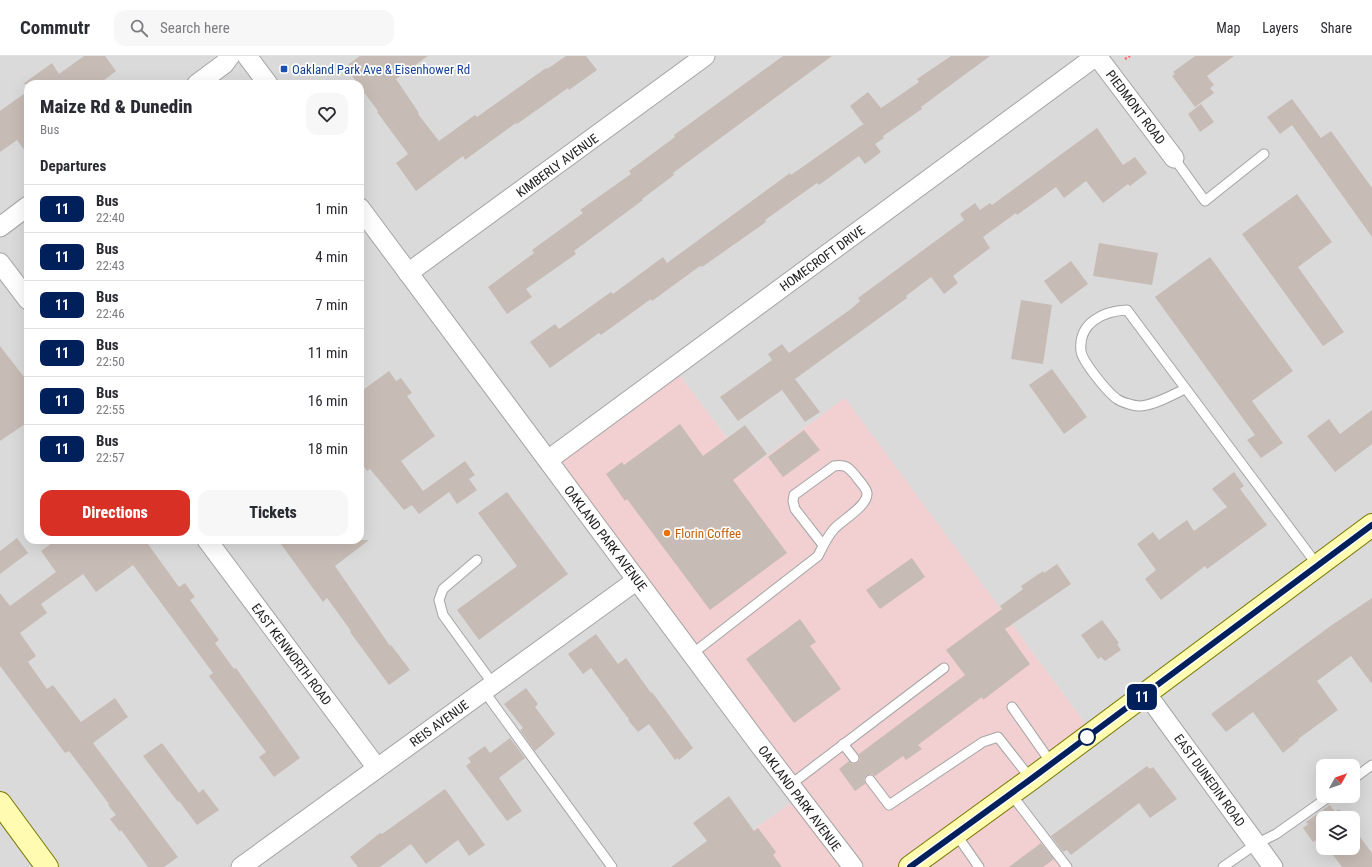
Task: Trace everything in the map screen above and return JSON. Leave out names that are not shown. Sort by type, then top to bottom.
[{"type":"street","points":[[202,80],[224,64],[230,56]]},
{"type":"street","points":[[247,56],[265,80]]},
{"type":"street","name":"KIMBERLY AVENUE","points":[[408,273],[705,56]]},
{"type":"street","name":"PIEDMONT ROAD","points":[[1097,56],[1174,158]]},
{"type":"street","name":"HOMECROFT DRIVE","points":[[548,460],[1097,56]]},
{"type":"street","points":[[0,227],[24,209]]},
{"type":"street","name":"OAKLAND PARK AVENUE","points":[[364,213],[790,785],[853,867]]},
{"type":"street","points":[[0,263],[24,295]]},
{"type":"street","points":[[910,867],[1052,764],[1372,525]]},
{"type":"street","name":"EAST KENWORTH ROAD","points":[[210,544],[377,768]]},
{"type":"street","name":"REIS AVENUE","points":[[241,867],[637,580]]},
{"type":"street","name":"EAST DUNEDIN ROAD","points":[[1146,693],[1273,867]]},
{"type":"street","points":[[0,803],[47,867]]},
{"type":"lane","points":[[1174,158],[1205,201],[1264,154]]},
{"type":"lane","points":[[1186,389],[1163,399],[1139,406],[1118,400],[1098,381],[1081,352],[1083,333],[1094,319],[1114,311],[1127,310],[1186,389],[1318,566]]},
{"type":"lane","points":[[692,654],[818,556],[834,528],[866,499],[866,490],[847,466],[834,466],[794,495],[792,501],[795,509],[823,545]]},
{"type":"lane","points":[[477,560],[443,589],[439,600],[443,615],[488,688],[612,867]]},
{"type":"lane","points":[[790,785],[944,668]]},
{"type":"lane","points":[[1012,707],[1052,764]]},
{"type":"lane","points":[[870,780],[889,805],[983,742],[998,737],[1031,779]]},
{"type":"lane","points":[[843,744],[854,758]]},
{"type":"lane","points":[[1360,774],[1372,765]]},
{"type":"lane","points":[[1011,794],[1067,867]]},
{"type":"lane","points":[[1223,867],[1256,844],[1276,834],[1320,803]]},
{"type":"lane","points":[[956,834],[979,867]]},
{"type":"path","points":[[1125,58],[1130,56]]},
{"type":"shaded area","points":[[0,56],[1372,56],[1372,867],[1068,867],[1014,792],[1093,734],[845,399],[750,468],[674,368],[799,797],[703,867],[0,867]]},
{"type":"shaded area","points":[[674,368],[750,468],[845,398],[1093,734],[1014,792],[1068,867],[703,867],[799,797],[551,458]]},
{"type":"building","points":[[84,56],[105,56],[116,71],[104,80],[29,80],[52,63],[59,74]]},
{"type":"building","points":[[360,56],[428,56],[396,79],[419,113],[418,114],[439,141],[475,115],[477,117],[546,68],[547,69],[566,56],[586,56],[597,70],[569,90],[568,88],[517,124],[516,123],[465,160],[463,156],[416,191],[396,163],[408,154],[364,92],[364,80],[355,80],[345,67]]},
{"type":"building","points":[[783,56],[832,56],[673,173],[674,175],[642,199],[643,200],[574,251],[576,254],[526,289],[532,297],[507,314],[488,287],[534,253],[532,250],[583,213],[580,210],[631,174],[629,171],[675,137],[674,135]]},
{"type":"building","points":[[951,56],[990,56],[921,107],[922,109],[883,136],[884,138],[875,144],[881,152],[865,164],[859,156],[819,185],[817,183],[765,220],[766,222],[702,267],[700,266],[652,301],[651,299],[601,335],[599,333],[550,368],[530,342],[555,324],[559,329],[611,292],[613,294],[663,257],[667,263],[790,173],[791,175],[864,125],[850,106],[868,92],[881,108],[919,82],[917,79]]},
{"type":"building","points":[[1195,56],[1234,56],[1207,76],[1214,85],[1210,88],[1214,93],[1195,107],[1172,76],[1175,74],[1173,72]]},
{"type":"building","points":[[24,94],[24,150],[17,140],[0,152],[0,111]]},
{"type":"building","points":[[1292,99],[1321,138],[1331,131],[1372,188],[1372,237],[1292,125],[1280,134],[1267,117]]},
{"type":"building","points":[[1201,104],[1214,122],[1200,132],[1188,114]]},
{"type":"building","points":[[1097,128],[1123,165],[1135,157],[1147,173],[1130,186],[1128,184],[1103,203],[1086,181],[1064,198],[1056,187],[983,237],[990,248],[953,276],[958,283],[944,294],[931,277],[906,296],[907,298],[795,379],[820,412],[805,422],[782,390],[738,421],[720,397],[772,360],[768,354],[782,344],[789,353],[851,309],[860,301],[858,298],[964,220],[960,214],[975,203],[980,210],[990,203],[992,205]]},
{"type":"building","points":[[1297,194],[1332,242],[1298,267],[1344,332],[1323,346],[1242,234]]},
{"type":"building","points":[[1099,243],[1158,253],[1152,285],[1093,276]]},
{"type":"building","points":[[1210,257],[1293,371],[1252,401],[1283,443],[1261,458],[1247,440],[1255,435],[1155,297]]},
{"type":"building","points":[[1071,261],[1088,284],[1061,304],[1044,281]]},
{"type":"building","points":[[1021,300],[1052,305],[1043,364],[1011,359]]},
{"type":"building","points":[[0,346],[24,377],[24,425],[0,441]]},
{"type":"building","points":[[1052,369],[1087,417],[1064,434],[1029,385]]},
{"type":"building","points":[[389,371],[396,381],[401,378],[412,393],[407,396],[435,436],[401,461],[423,491],[465,461],[475,475],[469,479],[477,490],[457,504],[449,492],[419,514],[412,505],[404,510],[370,469],[367,471],[364,467],[364,389]]},
{"type":"building","points":[[1372,410],[1372,444],[1335,472],[1307,436],[1329,419],[1340,434]]},
{"type":"building","points":[[680,424],[703,456],[745,425],[767,454],[733,480],[787,553],[710,610],[627,499],[625,501],[606,474],[622,462],[624,465]]},
{"type":"building","points":[[804,430],[820,450],[783,477],[768,457]]},
{"type":"building","points":[[1234,472],[1244,486],[1240,489],[1267,525],[1207,569],[1205,566],[1161,600],[1145,579],[1156,570],[1137,544],[1153,532],[1159,540],[1187,520],[1194,531],[1227,507],[1212,489]]},
{"type":"building","points":[[507,492],[568,574],[479,640],[457,610],[517,566],[478,513]]},
{"type":"building","points":[[17,538],[28,553],[0,574],[0,551]]},
{"type":"building","points":[[51,544],[148,544],[179,587],[185,583],[195,597],[190,600],[219,640],[215,643],[234,669],[236,668],[300,758],[274,777],[259,757],[266,752],[209,676],[213,673],[133,565],[96,592],[83,574],[41,604],[47,613],[20,633],[36,656],[28,662],[47,689],[53,685],[81,722],[115,698],[128,717],[93,743],[178,857],[164,867],[148,867],[121,830],[120,832],[110,819],[116,815],[108,805],[109,804],[69,751],[65,753],[0,666],[0,593],[10,606],[56,572],[41,551]]},
{"type":"building","points":[[281,544],[364,544],[335,566],[390,646],[391,645],[410,670],[389,685],[327,598],[323,602]]},
{"type":"building","points":[[912,558],[925,577],[880,609],[866,590]]},
{"type":"building","points":[[1057,564],[1071,584],[1005,629],[1030,664],[983,700],[982,697],[918,745],[922,749],[906,760],[903,756],[875,776],[872,774],[867,775],[864,778],[865,784],[855,791],[839,769],[849,761],[852,764],[857,763],[860,760],[859,754],[965,675],[946,650],[1002,609],[1000,606],[1023,589],[1021,586],[1043,571],[1044,573]]},
{"type":"building","points":[[1372,598],[1372,684],[1351,656],[1317,681],[1338,710],[1298,739],[1299,740],[1283,753],[1253,712],[1226,732],[1211,714],[1329,627]]},
{"type":"building","points":[[800,619],[816,642],[810,646],[841,689],[794,723],[746,659]]},
{"type":"building","points":[[1102,620],[1119,643],[1117,644],[1121,650],[1105,661],[1101,657],[1098,659],[1081,635]]},
{"type":"building","points":[[596,634],[618,664],[626,658],[693,748],[679,760],[678,758],[675,760],[649,724],[638,732],[591,668],[583,674],[568,654]]},
{"type":"building","points":[[526,688],[538,704],[535,707],[555,734],[535,751],[520,730],[523,728],[504,704]]},
{"type":"building","points":[[510,738],[525,758],[499,778],[522,811],[507,821],[466,766],[471,762],[468,758],[485,746],[490,753]]},
{"type":"building","points":[[162,743],[199,793],[203,789],[219,810],[197,825],[143,756]]},
{"type":"building","points":[[1147,766],[1150,769],[1153,767],[1177,799],[1150,818],[1139,803],[1071,855],[1067,850],[1063,852],[1051,836]]},
{"type":"building","points":[[445,789],[485,845],[469,856],[458,840],[426,864],[411,844],[380,867],[358,867],[350,857],[380,833],[382,834]]},
{"type":"building","points":[[729,796],[754,831],[758,828],[776,852],[773,855],[782,867],[671,867],[707,841],[693,823]]},
{"type":"building","points":[[1330,805],[1334,811],[1322,811]]},
{"type":"building","points":[[1316,815],[1316,840],[1313,842],[1303,828],[1308,824],[1306,822]]},
{"type":"building","points":[[1360,837],[1372,853],[1372,867],[1342,867],[1333,855],[1360,855]]},
{"type":"building","points":[[1041,843],[1054,859],[1043,867],[1009,867]]},
{"type":"bus line","name":"11","points":[[910,867],[1031,779],[1372,525]]},
{"type":"place","name":"Oakland Park Ave & Eisenhower Rd","points":[[284,69]]},
{"type":"place","name":"Florin Coffee","points":[[667,533]]}]
